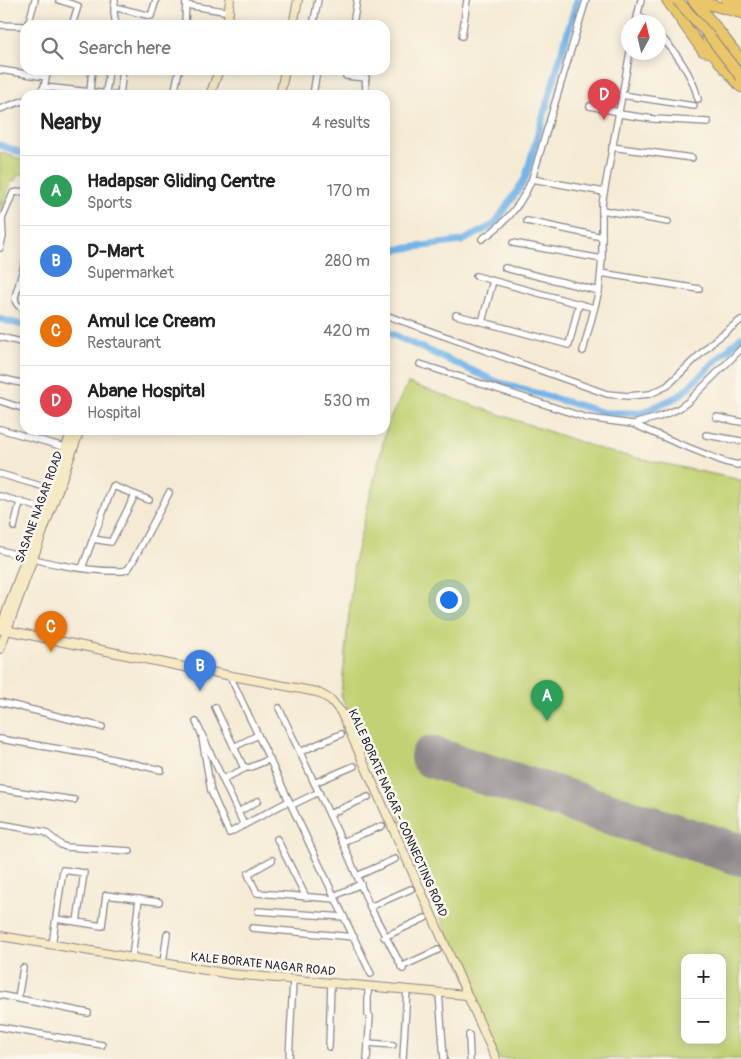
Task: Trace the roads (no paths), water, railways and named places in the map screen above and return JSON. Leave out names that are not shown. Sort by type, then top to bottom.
[{"type":"highway","points":[[667,0],[703,52],[712,53]]},
{"type":"highway","points":[[677,0],[707,33],[741,77]]},
{"type":"highway","points":[[693,0],[741,13]]},
{"type":"highway","points":[[693,0],[741,60]]},
{"type":"highway","points":[[726,0],[741,4]]},
{"type":"highway","points":[[706,14],[704,27],[706,41],[712,53],[741,87]]},
{"type":"street","points":[[29,20],[35,0]]},
{"type":"street","points":[[59,0],[79,3],[74,20]]},
{"type":"street","points":[[115,0],[115,20]]},
{"type":"street","points":[[114,7],[151,16],[156,0]]},
{"type":"street","points":[[228,20],[230,0]]},
{"type":"street","points":[[294,20],[298,0]]},
{"type":"street","points":[[314,20],[318,0]]},
{"type":"street","points":[[355,20],[357,0]]},
{"type":"street","points":[[462,36],[467,0]]},
{"type":"street","points":[[482,239],[506,220],[518,206],[532,179],[586,0]]},
{"type":"street","points":[[638,14],[640,0]]},
{"type":"street","points":[[185,20],[186,3],[230,12]]},
{"type":"street","points":[[0,25],[20,26]]},
{"type":"street","points":[[666,44],[685,69],[697,91],[698,99]]},
{"type":"street","points":[[583,351],[602,273],[602,210],[604,192],[629,60]]},
{"type":"street","points":[[0,70],[20,73]]},
{"type":"street","points":[[33,75],[46,77],[42,90]]},
{"type":"street","points":[[90,90],[92,75]]},
{"type":"street","points":[[106,90],[108,75]]},
{"type":"street","points":[[120,90],[122,75]]},
{"type":"street","points":[[175,90],[178,75]]},
{"type":"street","points":[[212,90],[217,75]]},
{"type":"street","points":[[281,90],[284,75]]},
{"type":"street","points":[[314,90],[316,75]]},
{"type":"street","points":[[346,75],[366,78]]},
{"type":"street","points":[[366,75],[366,90]]},
{"type":"street","points":[[44,87],[57,90]]},
{"type":"street","points":[[622,95],[694,106]]},
{"type":"street","points":[[0,109],[20,102]]},
{"type":"street","points":[[590,106],[654,119],[708,122]]},
{"type":"street","points":[[612,147],[692,158]]},
{"type":"street","points":[[532,179],[604,192]]},
{"type":"street","points":[[0,248],[3,237],[1,218],[13,193],[20,192]]},
{"type":"street","points":[[602,210],[668,222]]},
{"type":"street","points":[[527,221],[602,237]]},
{"type":"street","points":[[513,243],[602,259]]},
{"type":"street","points":[[505,268],[599,291]]},
{"type":"street","points":[[602,273],[699,289]]},
{"type":"street","points":[[476,276],[594,308]]},
{"type":"street","points":[[20,280],[15,297],[15,303],[20,307]]},
{"type":"street","points":[[482,322],[493,281]]},
{"type":"street","points":[[456,315],[568,345],[579,304]]},
{"type":"street","points":[[390,317],[607,394],[628,396],[650,394],[668,386],[715,340],[741,320]]},
{"type":"street","points":[[0,337],[20,342]]},
{"type":"street","points":[[633,424],[660,417],[678,409],[689,401],[741,349]]},
{"type":"street","points":[[420,364],[587,418],[633,424],[677,444],[725,462],[738,465],[741,463]]},
{"type":"street","points":[[0,378],[20,383]]},
{"type":"street","points":[[0,401],[20,407]]},
{"type":"street","points":[[716,418],[741,422]]},
{"type":"street","points":[[0,429],[20,435]]},
{"type":"street","points":[[22,435],[69,448]]},
{"type":"street","name":"SASANE NAGAR ROAD","points":[[0,649],[3,630],[69,448],[71,435]]},
{"type":"street","name":"SASANE NAGAR ROAD","points":[[29,558],[51,489],[69,448],[77,435]]},
{"type":"street","points":[[706,435],[741,441]]},
{"type":"street","points":[[0,474],[51,489]]},
{"type":"street","points":[[82,568],[113,486],[149,500]]},
{"type":"street","points":[[0,550],[29,558],[82,568],[115,572],[128,569],[169,493]]},
{"type":"street","points":[[93,539],[111,542],[135,495]]},
{"type":"street","points":[[0,496],[44,509]]},
{"type":"street","points":[[14,527],[20,502]]},
{"type":"street","name":"KALE BORATE NAGAR - CONNECTING ROAD","points":[[3,630],[317,692],[331,700],[341,712],[466,995]]},
{"type":"street","points":[[230,676],[371,974]]},
{"type":"street","points":[[0,702],[102,727]]},
{"type":"street","points":[[215,707],[246,768]]},
{"type":"street","points":[[279,708],[342,842],[370,907],[402,968],[438,950]]},
{"type":"street","points":[[196,722],[244,825]]},
{"type":"street","points":[[201,734],[211,791],[229,833],[291,803],[319,792]]},
{"type":"street","points":[[300,752],[340,734]]},
{"type":"street","points":[[234,747],[258,735]]},
{"type":"street","points":[[0,739],[95,755],[161,770]]},
{"type":"street","points":[[223,779],[270,759]]},
{"type":"street","points":[[314,783],[354,766]]},
{"type":"street","points":[[0,789],[74,800]]},
{"type":"street","points":[[329,814],[368,797]]},
{"type":"street","points":[[238,812],[258,801]]},
{"type":"street","points":[[0,824],[44,832],[61,846],[130,851]]},
{"type":"street","points":[[342,842],[382,826]]},
{"type":"street","points":[[277,839],[306,897]]},
{"type":"street","points":[[357,876],[395,859]]},
{"type":"street","points":[[272,860],[248,874],[257,893],[335,897],[361,884]]},
{"type":"street","points":[[52,945],[63,870],[84,873],[77,922]]},
{"type":"street","points":[[370,907],[411,889]]},
{"type":"street","points":[[56,919],[102,926],[106,895],[159,902]]},
{"type":"street","points":[[132,958],[139,899]]},
{"type":"street","points":[[258,911],[344,917]]},
{"type":"street","points":[[384,936],[425,918]]},
{"type":"street","points":[[252,928],[354,937]]},
{"type":"street","points":[[163,963],[166,934]]},
{"type":"street","name":"KALE BORATE NAGAR ROAD","points":[[0,936],[230,974],[466,995]]},
{"type":"street","points":[[18,998],[23,968]]},
{"type":"street","points":[[289,1059],[293,980]]},
{"type":"street","points":[[329,1047],[331,983]]},
{"type":"street","points":[[367,1059],[370,1016],[368,1014],[368,986]]},
{"type":"street","points":[[403,1058],[407,989]]},
{"type":"street","points":[[439,993],[444,1059]]},
{"type":"street","points":[[0,995],[88,1013]]},
{"type":"street","points":[[466,995],[496,1059]]},
{"type":"street","points":[[0,1027],[102,1045]]},
{"type":"street","points":[[469,1035],[470,1059]]},
{"type":"street","points":[[368,1043],[393,1045]]},
{"type":"waterway","points":[[390,250],[462,241],[495,224],[525,179],[577,0]]},
{"type":"waterway","points":[[0,145],[20,152]]},
{"type":"waterway","points":[[0,319],[20,325]]},
{"type":"waterway","points":[[390,333],[495,381],[605,413],[642,413],[679,396],[741,337]]},
{"type":"place","name":"Abane Hospital","points":[[604,120]]},
{"type":"place","name":"Amul Ice Cream","points":[[51,652]]},
{"type":"place","name":"D-Mart","points":[[200,691]]},
{"type":"place","name":"Hadapsar Gliding Centre","points":[[547,721]]}]
